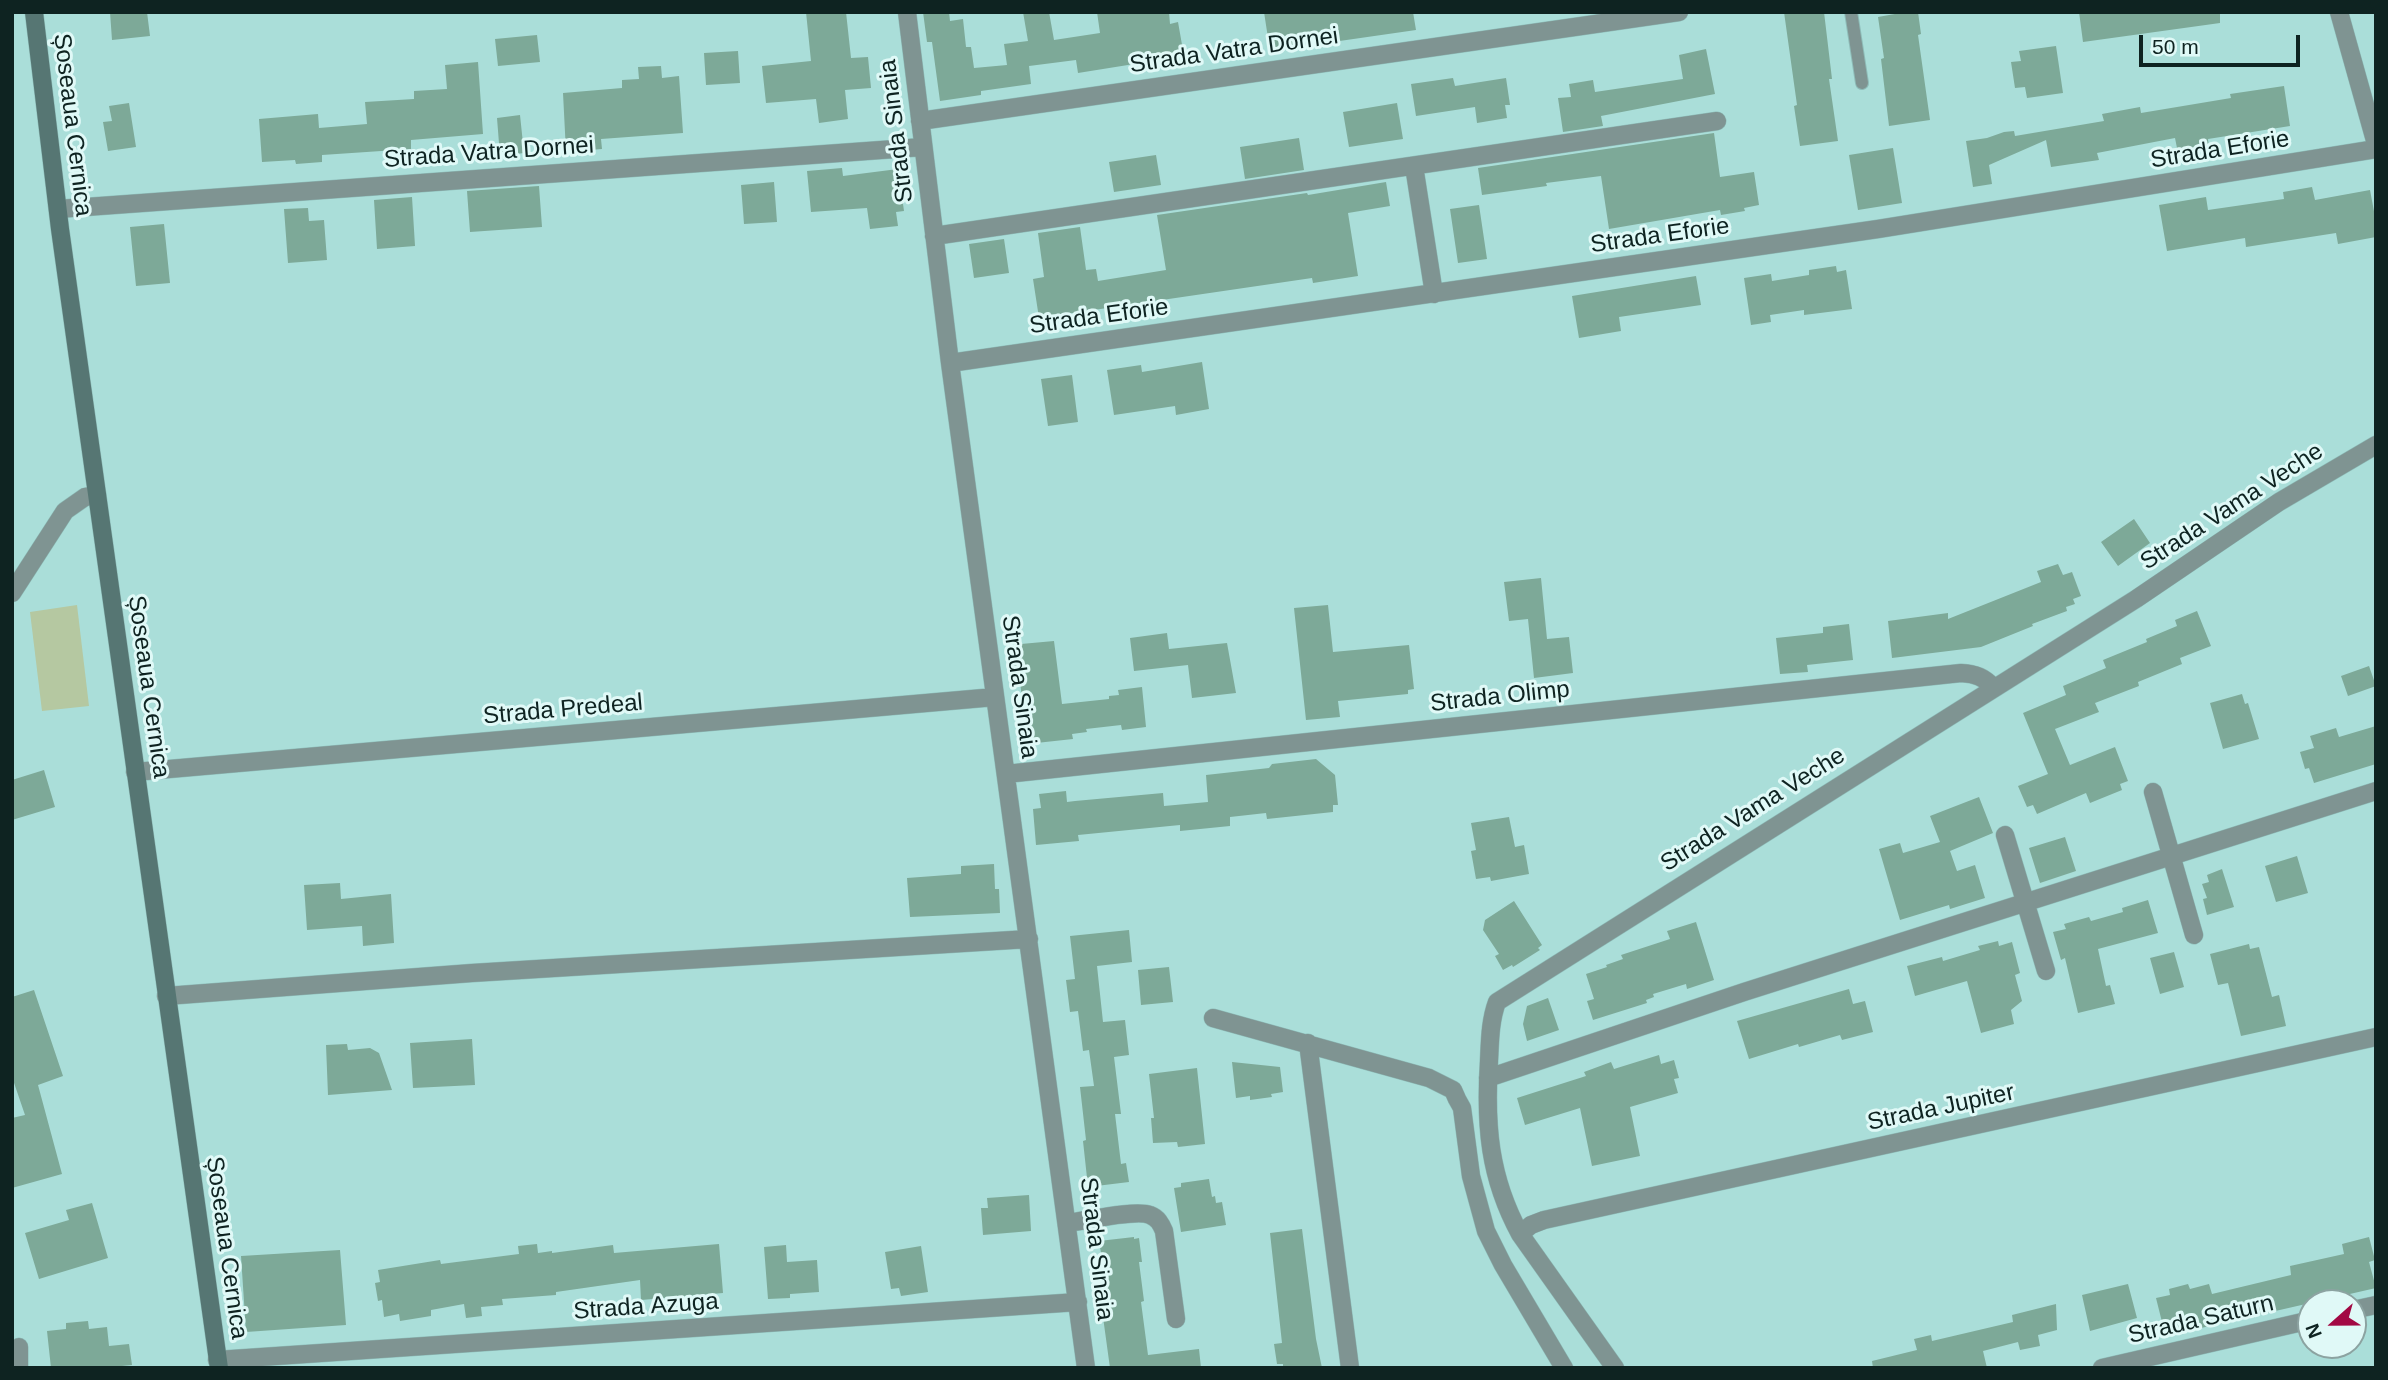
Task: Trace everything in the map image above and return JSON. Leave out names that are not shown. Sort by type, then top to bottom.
[{"type":"street","name":"Șoseaua Cernica","points":[[34,12],[97,495],[218,1364]]},
{"type":"street","name":"Strada Sinaia","points":[[907,12],[950,363],[1086,1368]]},
{"type":"street","name":"Strada Vatra Dornei","points":[[920,121],[1679,12]]},
{"type":"street","points":[[2339,12],[2376,147]]},
{"type":"street","points":[[934,236],[1717,121]]},
{"type":"street","name":"Strada Vatra Dornei","points":[[58,208],[923,147]]},
{"type":"street","name":"Strada Eforie","points":[[950,363],[1878,229],[2376,147]]},
{"type":"street","points":[[1414,166],[1434,294]]},
{"type":"street","name":"Strada Vama Veche","points":[[1615,1368],[1508,1213],[1491,1160],[1487,1100],[1493,1012],[1497,1002],[2136,599],[2279,502],[2376,445]]},
{"type":"street","points":[[13,588],[65,511],[85,498],[97,495]]},
{"type":"street","name":"Strada Olimp","points":[[1006,774],[1961,673],[1976,674],[1994,688]]},
{"type":"street","name":"Strada Predeal","points":[[135,772],[995,696]]},
{"type":"street","points":[[1488,1078],[1744,992],[2376,791]]},
{"type":"street","points":[[2153,792],[2194,935]]},
{"type":"street","points":[[2005,835],[2046,971]]},
{"type":"street","points":[[166,996],[458,974],[1029,939]]},
{"type":"street","points":[[1213,1018],[1429,1078],[1452,1090],[1462,1108],[1467,1160],[1486,1231],[1564,1368]]},
{"type":"street","name":"Strada Jupiter","points":[[1520,1234],[1531,1225],[1544,1220],[2376,1037]]},
{"type":"street","points":[[1308,1043],[1350,1368]]},
{"type":"street","points":[[1068,1223],[1138,1213],[1154,1216],[1164,1231],[1176,1319]]},
{"type":"street","name":"Strada Azuga","points":[[218,1364],[1078,1302]]},
{"type":"street","name":"Strada Saturn","points":[[2102,1368],[2297,1323]]},
{"type":"street","points":[[19,1347],[19,1368]]},
{"type":"lane","points":[[1851,12],[1863,83]]},
{"type":"green space","points":[[77,605],[89,706],[42,711],[30,612]]},
{"type":"building","points":[[110,12],[147,12],[150,36],[112,40]]},
{"type":"building","points":[[806,12],[846,12],[851,58],[868,57],[871,88],[845,90],[848,119],[819,123],[816,99],[766,103],[762,66],[811,61]]},
{"type":"building","points":[[923,12],[949,12],[950,21],[963,19],[966,47],[971,47],[974,68],[1007,65],[1004,44],[1028,41],[1023,12],[1049,12],[1054,40],[1100,33],[1097,12],[1169,12],[1170,24],[1178,22],[1184,56],[1078,73],[1076,60],[1029,66],[1031,84],[981,91],[981,95],[940,101],[932,42],[927,42]]},
{"type":"building","points":[[1264,12],[1413,12],[1416,30],[1270,51]]},
{"type":"building","points":[[1784,12],[1824,12],[1832,79],[1829,79],[1838,141],[1800,146]]},
{"type":"building","points":[[1918,12],[1921,34],[1918,35],[1930,120],[1889,126],[1878,17]]},
{"type":"building","points":[[2079,12],[2220,12],[2220,23],[2083,42]]},
{"type":"building","points":[[537,35],[540,62],[498,66],[495,39]]},
{"type":"building","points":[[2056,46],[2063,93],[2027,98],[2025,87],[2015,88],[2011,62],[2021,61],[2019,51]]},
{"type":"building","points":[[1706,49],[1715,94],[1601,116],[1603,126],[1563,132],[1558,98],[1571,97],[1569,84],[1593,80],[1595,92],[1683,79],[1679,55]]},
{"type":"building","points":[[738,51],[740,83],[706,85],[704,53]]},
{"type":"building","points":[[478,62],[483,134],[411,140],[411,149],[322,155],[322,162],[262,162],[259,119],[318,114],[319,128],[367,124],[365,102],[414,99],[414,91],[447,89],[445,65]]},
{"type":"building","points":[[661,66],[662,78],[679,76],[683,133],[601,139],[602,149],[566,152],[563,93],[622,88],[622,80],[639,79],[638,67]]},
{"type":"building","points":[[1453,78],[1455,86],[1506,78],[1510,105],[1505,105],[1507,118],[1477,123],[1475,107],[1416,116],[1411,84]]},
{"type":"building","points":[[2284,86],[2290,126],[2208,139],[2209,148],[2178,153],[2175,138],[2097,153],[2099,160],[2051,167],[2046,140],[1989,165],[1992,184],[1973,187],[1966,141],[2004,132],[2014,131],[2015,136],[2104,121],[2102,114],[2140,107],[2141,113],[2231,98],[2230,94]]},
{"type":"building","points":[[129,103],[136,147],[108,151],[103,122],[112,121],[109,106]]},
{"type":"building","points":[[1397,103],[1403,139],[1349,147],[1343,112]]},
{"type":"building","points":[[520,115],[524,153],[500,156],[497,118]]},
{"type":"building","points":[[1714,133],[1720,177],[1754,172],[1759,205],[1744,208],[1745,211],[1721,215],[1720,210],[1609,229],[1601,176],[1482,195],[1478,168]]},
{"type":"building","points":[[1299,138],[1304,170],[1245,179],[1240,147]]},
{"type":"building","points":[[1893,148],[1902,203],[1858,210],[1849,155]]},
{"type":"building","points":[[1156,155],[1161,185],[1114,192],[1109,162]]},
{"type":"building","points":[[842,168],[843,176],[898,169],[904,211],[896,212],[898,226],[870,229],[867,208],[811,212],[807,171]]},
{"type":"building","points":[[774,182],[777,222],[744,224],[741,185]]},
{"type":"building","points":[[1386,182],[1390,206],[1348,213],[1358,276],[1313,283],[1312,278],[1039,318],[1033,279],[1044,277],[1038,233],[1080,227],[1086,270],[1096,269],[1098,281],[1166,270],[1157,215]]},
{"type":"building","points":[[539,186],[542,227],[470,232],[467,191]]},
{"type":"building","points":[[2312,187],[2315,200],[2370,190],[2376,237],[2338,244],[2336,233],[2246,247],[2245,238],[2167,251],[2159,205],[2206,197],[2208,210],[2284,199],[2283,192]]},
{"type":"building","points":[[412,197],[415,246],[377,249],[374,200]]},
{"type":"building","points":[[1479,205],[1487,259],[1458,263],[1450,209]]},
{"type":"building","points":[[308,208],[309,221],[324,220],[327,260],[288,263],[284,209]]},
{"type":"building","points":[[164,224],[170,283],[136,286],[130,227]]},
{"type":"building","points":[[1004,239],[1009,273],[974,278],[969,244]]},
{"type":"building","points":[[1836,266],[1837,272],[1846,270],[1852,309],[1804,315],[1804,310],[1770,315],[1771,322],[1751,325],[1744,278],[1771,274],[1772,281],[1809,275],[1809,270]]},
{"type":"building","points":[[1696,276],[1701,305],[1619,317],[1621,331],[1579,338],[1572,296]]},
{"type":"building","points":[[1202,362],[1209,409],[1176,415],[1175,406],[1114,415],[1107,370],[1141,365],[1142,372]]},
{"type":"building","points":[[1072,375],[1078,422],[1048,426],[1041,379]]},
{"type":"building","points":[[2134,519],[2150,543],[2118,566],[2101,542]]},
{"type":"building","points":[[2058,564],[2063,575],[2072,572],[2081,596],[2073,599],[2075,604],[2066,607],[2067,611],[1981,647],[1892,658],[1888,621],[1948,613],[1948,619],[2041,582],[2037,571]]},
{"type":"building","points":[[1541,578],[1547,639],[1569,637],[1573,673],[1534,678],[1528,619],[1509,621],[1504,582]]},
{"type":"building","points":[[1328,605],[1333,652],[1409,645],[1414,689],[1408,690],[1408,694],[1338,701],[1340,717],[1306,720],[1294,608]]},
{"type":"building","points":[[2197,611],[2211,646],[2180,658],[2182,664],[2138,682],[2139,686],[2095,703],[2099,712],[2055,729],[2070,765],[2115,747],[2128,781],[2120,784],[2122,790],[2090,803],[2086,793],[2037,814],[2033,805],[2027,807],[2018,786],[2048,774],[2023,713],[2066,695],[2063,686],[2106,668],[2103,660],[2147,642],[2146,639],[2177,626],[2175,620]]},
{"type":"building","points":[[1849,624],[1853,660],[1807,665],[1808,672],[1780,674],[1776,638],[1823,633],[1823,627]]},
{"type":"building","points":[[1167,633],[1169,649],[1227,643],[1236,693],[1192,698],[1188,665],[1134,671],[1130,638]]},
{"type":"building","points":[[1054,641],[1062,704],[1109,699],[1109,696],[1119,695],[1118,690],[1142,687],[1146,727],[1122,730],[1121,725],[1086,729],[1087,732],[1072,734],[1073,739],[1027,744],[1020,681],[1014,682],[1010,650],[1022,649],[1021,644]]},
{"type":"building","points":[[2369,666],[2376,686],[2348,696],[2341,676]]},
{"type":"building","points":[[2242,694],[2245,704],[2248,703],[2259,739],[2223,749],[2210,703]]},
{"type":"building","points":[[2376,726],[2376,764],[2314,783],[2309,768],[2305,769],[2300,752],[2314,748],[2310,736],[2336,728],[2339,737]]},
{"type":"building","points":[[1316,759],[1335,775],[1338,805],[1333,805],[1333,812],[1267,819],[1266,813],[1230,817],[1230,826],[1180,831],[1180,825],[1078,835],[1079,841],[1036,845],[1033,809],[1041,808],[1039,794],[1066,791],[1067,802],[1163,793],[1164,806],[1208,802],[1206,775],[1269,768],[1272,764]]},
{"type":"building","points":[[44,770],[55,807],[12,820],[12,780]]},
{"type":"building","points":[[1979,797],[1993,833],[1950,851],[1957,871],[1975,865],[1985,898],[1950,909],[1949,905],[1900,920],[1879,849],[1900,843],[1903,853],[1940,842],[1930,816]]},
{"type":"building","points":[[1509,817],[1515,847],[1524,845],[1529,874],[1491,881],[1490,877],[1476,879],[1471,851],[1476,850],[1471,823]]},
{"type":"building","points":[[2065,837],[2076,871],[2040,883],[2029,848]]},
{"type":"building","points":[[2297,856],[2308,893],[2276,902],[2265,866]]},
{"type":"building","points":[[994,864],[1000,913],[910,917],[907,878],[961,874],[961,866]]},
{"type":"building","points":[[2222,869],[2234,907],[2207,915],[2203,899],[2207,898],[2202,884],[2209,882],[2207,875]]},
{"type":"building","points":[[340,883],[341,899],[391,894],[394,943],[363,946],[362,926],[307,930],[304,885]]},
{"type":"building","points":[[2148,900],[2158,933],[2098,949],[2106,986],[2110,985],[2115,1004],[2078,1013],[2065,958],[2061,960],[2053,932],[2066,929],[2064,924],[2089,917],[2091,921],[2123,912],[2122,908]]},
{"type":"building","points":[[1514,901],[1542,945],[1538,948],[1540,950],[1513,967],[1512,965],[1503,970],[1495,956],[1499,954],[1483,930],[1485,920]]},
{"type":"building","points":[[1696,922],[1714,980],[1687,989],[1686,984],[1653,994],[1654,997],[1646,1000],[1647,1003],[1593,1020],[1587,1001],[1594,999],[1586,974],[1623,959],[1621,955],[1670,939],[1667,931]]},
{"type":"building","points":[[1129,930],[1132,962],[1097,966],[1103,1022],[1125,1020],[1129,1055],[1114,1057],[1121,1114],[1115,1114],[1121,1164],[1126,1163],[1129,1182],[1088,1187],[1080,1087],[1094,1086],[1089,1050],[1083,1051],[1078,1011],[1070,1012],[1066,980],[1075,979],[1070,936]]},
{"type":"building","points":[[1998,941],[1999,946],[2012,942],[2020,973],[2015,975],[2022,1001],[2011,1010],[2014,1024],[1981,1033],[1967,981],[1915,996],[1907,966],[1942,957],[1943,961],[1980,950],[1978,946]]},
{"type":"building","points":[[2249,944],[2250,949],[2259,947],[2272,997],[2279,995],[2286,1026],[2241,1036],[2228,983],[2218,985],[2210,954]]},
{"type":"building","points":[[2174,952],[2184,987],[2160,994],[2150,958]]},
{"type":"building","points":[[1169,967],[1173,1002],[1141,1005],[1138,970]]},
{"type":"building","points":[[1849,989],[1853,1004],[1865,1001],[1873,1032],[1842,1040],[1840,1035],[1799,1047],[1798,1044],[1749,1059],[1737,1021]]},
{"type":"building","points":[[34,990],[63,1076],[38,1085],[62,1174],[12,1188],[12,1118],[25,1115],[12,1077],[12,997]]},
{"type":"building","points":[[1548,998],[1559,1030],[1527,1041],[1523,1024],[1527,1006]]},
{"type":"building","points":[[472,1039],[475,1085],[413,1088],[410,1043]]},
{"type":"building","points":[[347,1044],[348,1050],[370,1048],[379,1053],[392,1090],[328,1095],[326,1045]]},
{"type":"building","points":[[1659,1055],[1661,1064],[1674,1060],[1679,1078],[1674,1079],[1678,1093],[1630,1107],[1640,1156],[1592,1166],[1580,1108],[1525,1125],[1517,1098],[1586,1076],[1584,1072],[1611,1062],[1614,1069]]},
{"type":"building","points":[[1232,1062],[1280,1067],[1283,1092],[1271,1094],[1272,1097],[1250,1100],[1250,1096],[1236,1098]]},
{"type":"building","points":[[1197,1068],[1205,1144],[1178,1147],[1177,1142],[1153,1143],[1151,1118],[1154,1118],[1149,1074]]},
{"type":"building","points":[[1209,1179],[1212,1197],[1215,1196],[1216,1203],[1222,1202],[1226,1225],[1181,1232],[1174,1188],[1181,1187],[1181,1183]]},
{"type":"building","points":[[1029,1195],[1031,1231],[983,1235],[981,1208],[988,1208],[987,1198]]},
{"type":"building","points":[[92,1203],[108,1258],[39,1279],[25,1233],[69,1220],[66,1210]]},
{"type":"building","points":[[1302,1229],[1322,1368],[1283,1368],[1283,1364],[1277,1364],[1274,1344],[1282,1343],[1270,1233]]},
{"type":"building","points":[[2369,1237],[2375,1260],[2369,1262],[2376,1288],[2297,1289],[2297,1306],[2179,1333],[2176,1319],[2162,1322],[2156,1298],[2170,1295],[2169,1289],[2188,1284],[2190,1289],[2209,1284],[2212,1294],[2291,1275],[2290,1266],[2344,1254],[2342,1244]]},
{"type":"building","points":[[1139,1238],[1142,1262],[1139,1262],[1144,1301],[1141,1302],[1148,1355],[1199,1349],[1201,1368],[1110,1368],[1096,1266],[1103,1265],[1099,1241]]},
{"type":"building","points":[[537,1244],[538,1253],[613,1245],[614,1253],[719,1244],[723,1293],[641,1300],[640,1280],[556,1292],[556,1295],[502,1299],[503,1305],[481,1307],[482,1316],[466,1318],[464,1304],[431,1310],[431,1316],[400,1321],[399,1314],[384,1317],[382,1300],[378,1301],[375,1283],[380,1282],[378,1270],[440,1260],[441,1264],[519,1254],[518,1246]]},
{"type":"building","points":[[786,1245],[787,1262],[817,1260],[819,1292],[768,1299],[764,1247]]},
{"type":"building","points":[[921,1246],[928,1292],[901,1296],[899,1288],[891,1289],[885,1252]]},
{"type":"building","points":[[340,1250],[346,1325],[246,1332],[241,1256]]},
{"type":"building","points":[[2128,1284],[2137,1318],[2090,1331],[2082,1295]]},
{"type":"building","points":[[2056,1304],[2057,1330],[2038,1335],[2040,1346],[2020,1350],[2018,1342],[1983,1351],[1987,1368],[1873,1368],[1872,1361],[1917,1350],[1914,1339],[1931,1335],[1932,1341],[2013,1322],[2012,1315]]},
{"type":"building","points":[[88,1321],[89,1329],[107,1327],[109,1346],[129,1344],[132,1365],[51,1368],[47,1331],[66,1329],[66,1323]]}]
